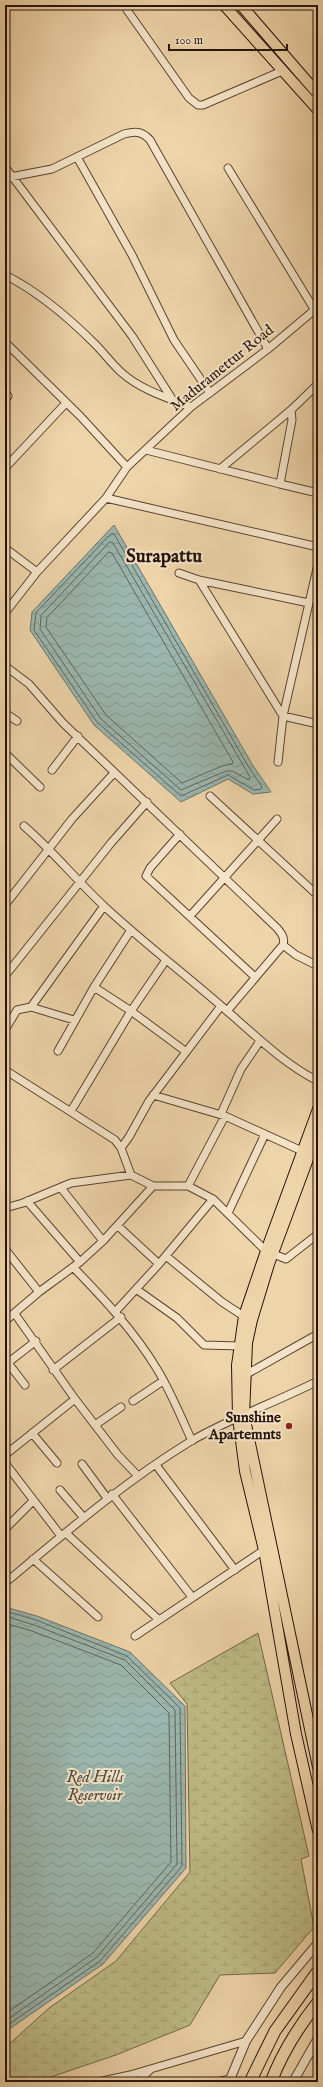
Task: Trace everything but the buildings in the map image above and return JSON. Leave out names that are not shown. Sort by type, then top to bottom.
[{"type":"highway","points":[[250,2082],[274,2031],[318,1972]]},
{"type":"highway","points":[[271,2082],[277,2067],[302,2021],[318,2002]]},
{"type":"main road","points":[[224,5],[318,110]]},
{"type":"main road","points":[[241,5],[318,94]]},
{"type":"main road","points":[[318,1109],[302,1151],[239,1346],[241,1417],[256,1495],[318,1767]]},
{"type":"main road","points":[[269,1253],[318,1132]]},
{"type":"main road","points":[[241,1417],[248,1319]]},
{"type":"main road","points":[[256,1495],[288,1691],[318,1831]]},
{"type":"main road","points":[[288,1691],[301,1688]]},
{"type":"street","points":[[127,10],[189,98],[198,105],[203,105],[282,71]]},
{"type":"street","points":[[8,178],[52,169],[124,134],[133,132],[144,134],[150,140],[268,349]]},
{"type":"street","points":[[77,157],[132,254],[174,340],[210,393]]},
{"type":"street","points":[[5,167],[8,178],[132,336],[172,400]]},
{"type":"street","points":[[228,168],[316,308]]},
{"type":"street","points":[[5,275],[29,287],[59,310],[95,344],[122,373],[151,391],[191,407]]},
{"type":"street","name":"Maduramettur Road","points":[[5,613],[37,572],[106,498],[127,467],[191,407],[268,349],[316,308]]},
{"type":"street","points":[[5,342],[127,467]]},
{"type":"street","points":[[220,469],[291,410],[318,384]]},
{"type":"street","points":[[5,468],[66,403]]},
{"type":"street","points":[[280,484],[292,420],[291,410]]},
{"type":"street","points":[[146,450],[318,493]]},
{"type":"street","points":[[106,498],[318,547]]},
{"type":"street","points":[[5,548],[37,572]]},
{"type":"street","points":[[278,762],[283,716],[318,564]]},
{"type":"street","points":[[179,573],[199,580],[309,603]]},
{"type":"street","points":[[199,580],[283,716],[318,724]]},
{"type":"street","points":[[5,666],[29,684],[63,723],[277,928],[285,940],[283,945],[227,1011]]},
{"type":"street","points":[[5,713],[17,721]]},
{"type":"street","points":[[52,770],[78,736]]},
{"type":"street","points":[[5,753],[40,787]]},
{"type":"street","points":[[5,905],[17,892],[48,847],[114,773]]},
{"type":"street","points":[[210,796],[258,842],[314,892]]},
{"type":"street","points":[[5,976],[81,882],[110,843],[147,802]]},
{"type":"street","points":[[318,818],[318,829]]},
{"type":"street","points":[[190,916],[224,877],[258,842],[277,819]]},
{"type":"street","points":[[24,826],[48,847],[104,906],[131,930],[227,1011],[260,1041],[290,1064],[318,1082]]},
{"type":"street","points":[[180,834],[146,874],[256,977]]},
{"type":"street","points":[[31,1007],[104,906]]},
{"type":"street","points":[[58,1051],[74,1020],[131,930]]},
{"type":"street","points":[[283,945],[296,955],[318,966]]},
{"type":"street","points":[[71,1111],[131,1011],[166,960]]},
{"type":"street","points":[[94,987],[131,1011],[185,1051]]},
{"type":"street","points":[[121,1148],[153,1095],[185,1051],[221,1006]]},
{"type":"street","points":[[5,1030],[17,1010],[31,1007],[74,1020]]},
{"type":"street","points":[[188,1186],[223,1115],[241,1069],[260,1041]]},
{"type":"street","points":[[5,1070],[115,1140],[121,1148],[131,1175]]},
{"type":"street","points":[[153,1095],[223,1115],[302,1151]]},
{"type":"street","points":[[228,1213],[265,1134]]},
{"type":"street","points":[[5,1208],[27,1201],[71,1183],[131,1175],[153,1186],[188,1186],[213,1199],[269,1253],[286,1259],[318,1234]]},
{"type":"street","points":[[5,1321],[39,1292],[80,1262],[118,1226],[153,1186]]},
{"type":"street","points":[[61,1188],[103,1241]]},
{"type":"street","points":[[53,1370],[118,1314],[136,1289],[166,1256],[213,1199]]},
{"type":"street","points":[[27,1201],[80,1262]]},
{"type":"street","points":[[118,1226],[159,1264]]},
{"type":"street","points":[[5,1249],[39,1292]]},
{"type":"street","points":[[166,1256],[205,1289],[248,1319]]},
{"type":"street","points":[[73,1267],[118,1314],[163,1381],[192,1441]]},
{"type":"street","points":[[136,1289],[177,1318],[204,1345],[239,1346]]},
{"type":"street","points":[[15,1314],[36,1341],[53,1370],[75,1399],[138,1476]]},
{"type":"street","points":[[245,1375],[318,1334]]},
{"type":"street","points":[[25,1385],[6,1364],[36,1341]]},
{"type":"street","points":[[133,1401],[163,1381]]},
{"type":"street","points":[[5,1583],[110,1496],[192,1441],[318,1381]]},
{"type":"street","points":[[5,1455],[75,1399]]},
{"type":"street","points":[[95,1425],[121,1407]]},
{"type":"street","points":[[32,1433],[57,1463]]},
{"type":"street","points":[[5,1462],[34,1501],[63,1535],[158,1620]]},
{"type":"street","points":[[82,1464],[192,1597]]},
{"type":"street","points":[[156,1465],[234,1570]]},
{"type":"street","points":[[60,1490],[84,1518]]},
{"type":"street","points":[[5,1529],[34,1501]]},
{"type":"street","points":[[135,1636],[264,1550]]},
{"type":"street","points":[[33,1559],[98,1617]]},
{"type":"street","points":[[216,2082],[230,2081],[246,2041],[281,1987],[318,1943]]},
{"type":"street","points":[[293,2082],[318,2038]]},
{"type":"street","points":[[98,2082],[151,2069],[246,2041]]},
{"type":"street","points":[[137,2082],[151,2069]]},
{"type":"green space","points":[[258,1633],[309,1856],[301,1859],[314,1927],[275,1973],[220,1975],[190,2025],[116,2055],[36,2082],[5,2082],[5,2048],[49,2008],[116,1961],[190,1872],[187,1704],[170,1683]]},
{"type":"water","points":[[114,525],[252,764],[271,792],[253,794],[228,779],[181,802],[94,725],[30,630],[32,612]]},
{"type":"water","name":"Red Hills Reservoir","points":[[5,1607],[37,1616],[130,1652],[185,1706],[186,1868],[103,1964],[5,2032]]},
{"type":"place","name":"Sunshine Apartemnts","points":[[289,1426]]},
{"type":"district","name":"Surapattu","points":[[164,557]]}]
